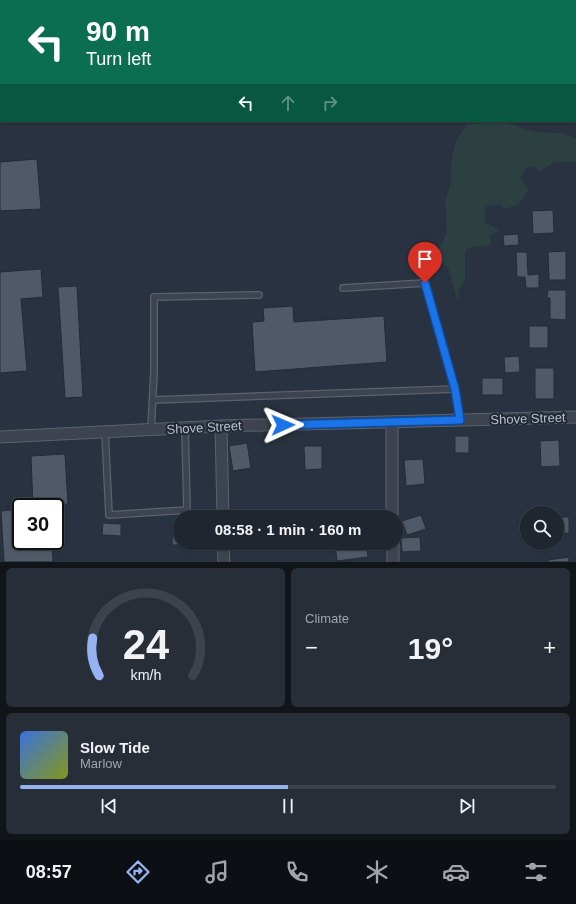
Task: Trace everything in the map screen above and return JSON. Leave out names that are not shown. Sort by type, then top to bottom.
[{"type":"street","name":"Shove Street","points":[[0,437],[221,426],[576,417]]},
{"type":"street","points":[[392,422],[392,510]]},
{"type":"street","points":[[221,426],[223,510]]},
{"type":"street","points":[[223,550],[224,562]]},
{"type":"street","points":[[393,550],[393,562]]},
{"type":"lane","points":[[343,288],[425,283],[455,389],[460,420]]},
{"type":"lane","points":[[151,430],[154,372],[154,297],[259,295]]},
{"type":"lane","points":[[152,400],[455,389]]},
{"type":"lane","points":[[106,432],[109,515],[187,510],[185,428]]},
{"type":"green space","points":[[487,122],[507,122],[535,132],[562,133],[576,138],[576,162],[554,162],[541,171],[533,167],[528,167],[520,178],[529,190],[519,204],[505,209],[499,204],[485,207],[485,222],[499,231],[490,236],[491,245],[472,247],[465,250],[465,281],[459,289],[458,303],[448,267],[435,260],[447,232],[445,201],[451,182],[451,164],[456,140],[467,125]]},
{"type":"building","points":[[37,159],[41,209],[0,211],[0,162]]},
{"type":"building","points":[[553,210],[554,233],[533,234],[532,211]]},
{"type":"building","points":[[518,234],[519,245],[504,246],[503,235]]},
{"type":"building","points":[[566,251],[566,280],[549,280],[548,252]]},
{"type":"building","points":[[516,252],[527,252],[528,275],[539,274],[539,288],[526,288],[525,277],[517,277]]},
{"type":"building","points":[[41,269],[43,297],[21,299],[27,371],[0,373],[0,272]]},
{"type":"building","points":[[77,286],[83,397],[65,398],[58,287]]},
{"type":"building","points":[[548,290],[566,290],[566,320],[550,319],[550,298],[547,298]]},
{"type":"building","points":[[293,306],[294,322],[384,316],[387,362],[255,372],[252,322],[264,321],[263,308]]},
{"type":"building","points":[[529,326],[548,326],[548,348],[529,348]]},
{"type":"building","points":[[519,356],[520,372],[505,373],[504,357]]},
{"type":"building","points":[[535,368],[554,368],[554,399],[535,399]]},
{"type":"building","points":[[482,378],[503,378],[503,395],[482,395]]},
{"type":"building","points":[[455,436],[469,436],[469,453],[455,453]]},
{"type":"building","points":[[559,440],[560,466],[541,467],[540,441]]},
{"type":"building","points":[[247,443],[251,468],[233,471],[229,446]]},
{"type":"building","points":[[304,446],[322,446],[322,469],[305,470]]},
{"type":"building","points":[[65,454],[68,504],[64,504],[64,498],[33,498],[31,456]]},
{"type":"building","points":[[423,459],[425,484],[406,486],[404,460]]},
{"type":"building","points":[[12,510],[12,550],[52,550],[53,562],[4,562],[1,511]]},
{"type":"building","points":[[421,515],[426,529],[407,535],[403,521]]},
{"type":"building","points":[[564,517],[569,517],[569,533],[564,533]]},
{"type":"building","points":[[103,523],[121,524],[121,536],[102,535]]},
{"type":"building","points":[[173,524],[173,545],[172,545]]},
{"type":"building","points":[[420,537],[421,551],[402,552],[403,538]]},
{"type":"building","points":[[336,550],[367,550],[368,557],[337,561]]},
{"type":"building","points":[[569,557],[569,562],[548,562],[548,560]]},
{"type":"route","points":[[283,425],[460,420],[455,389],[425,283]]}]
